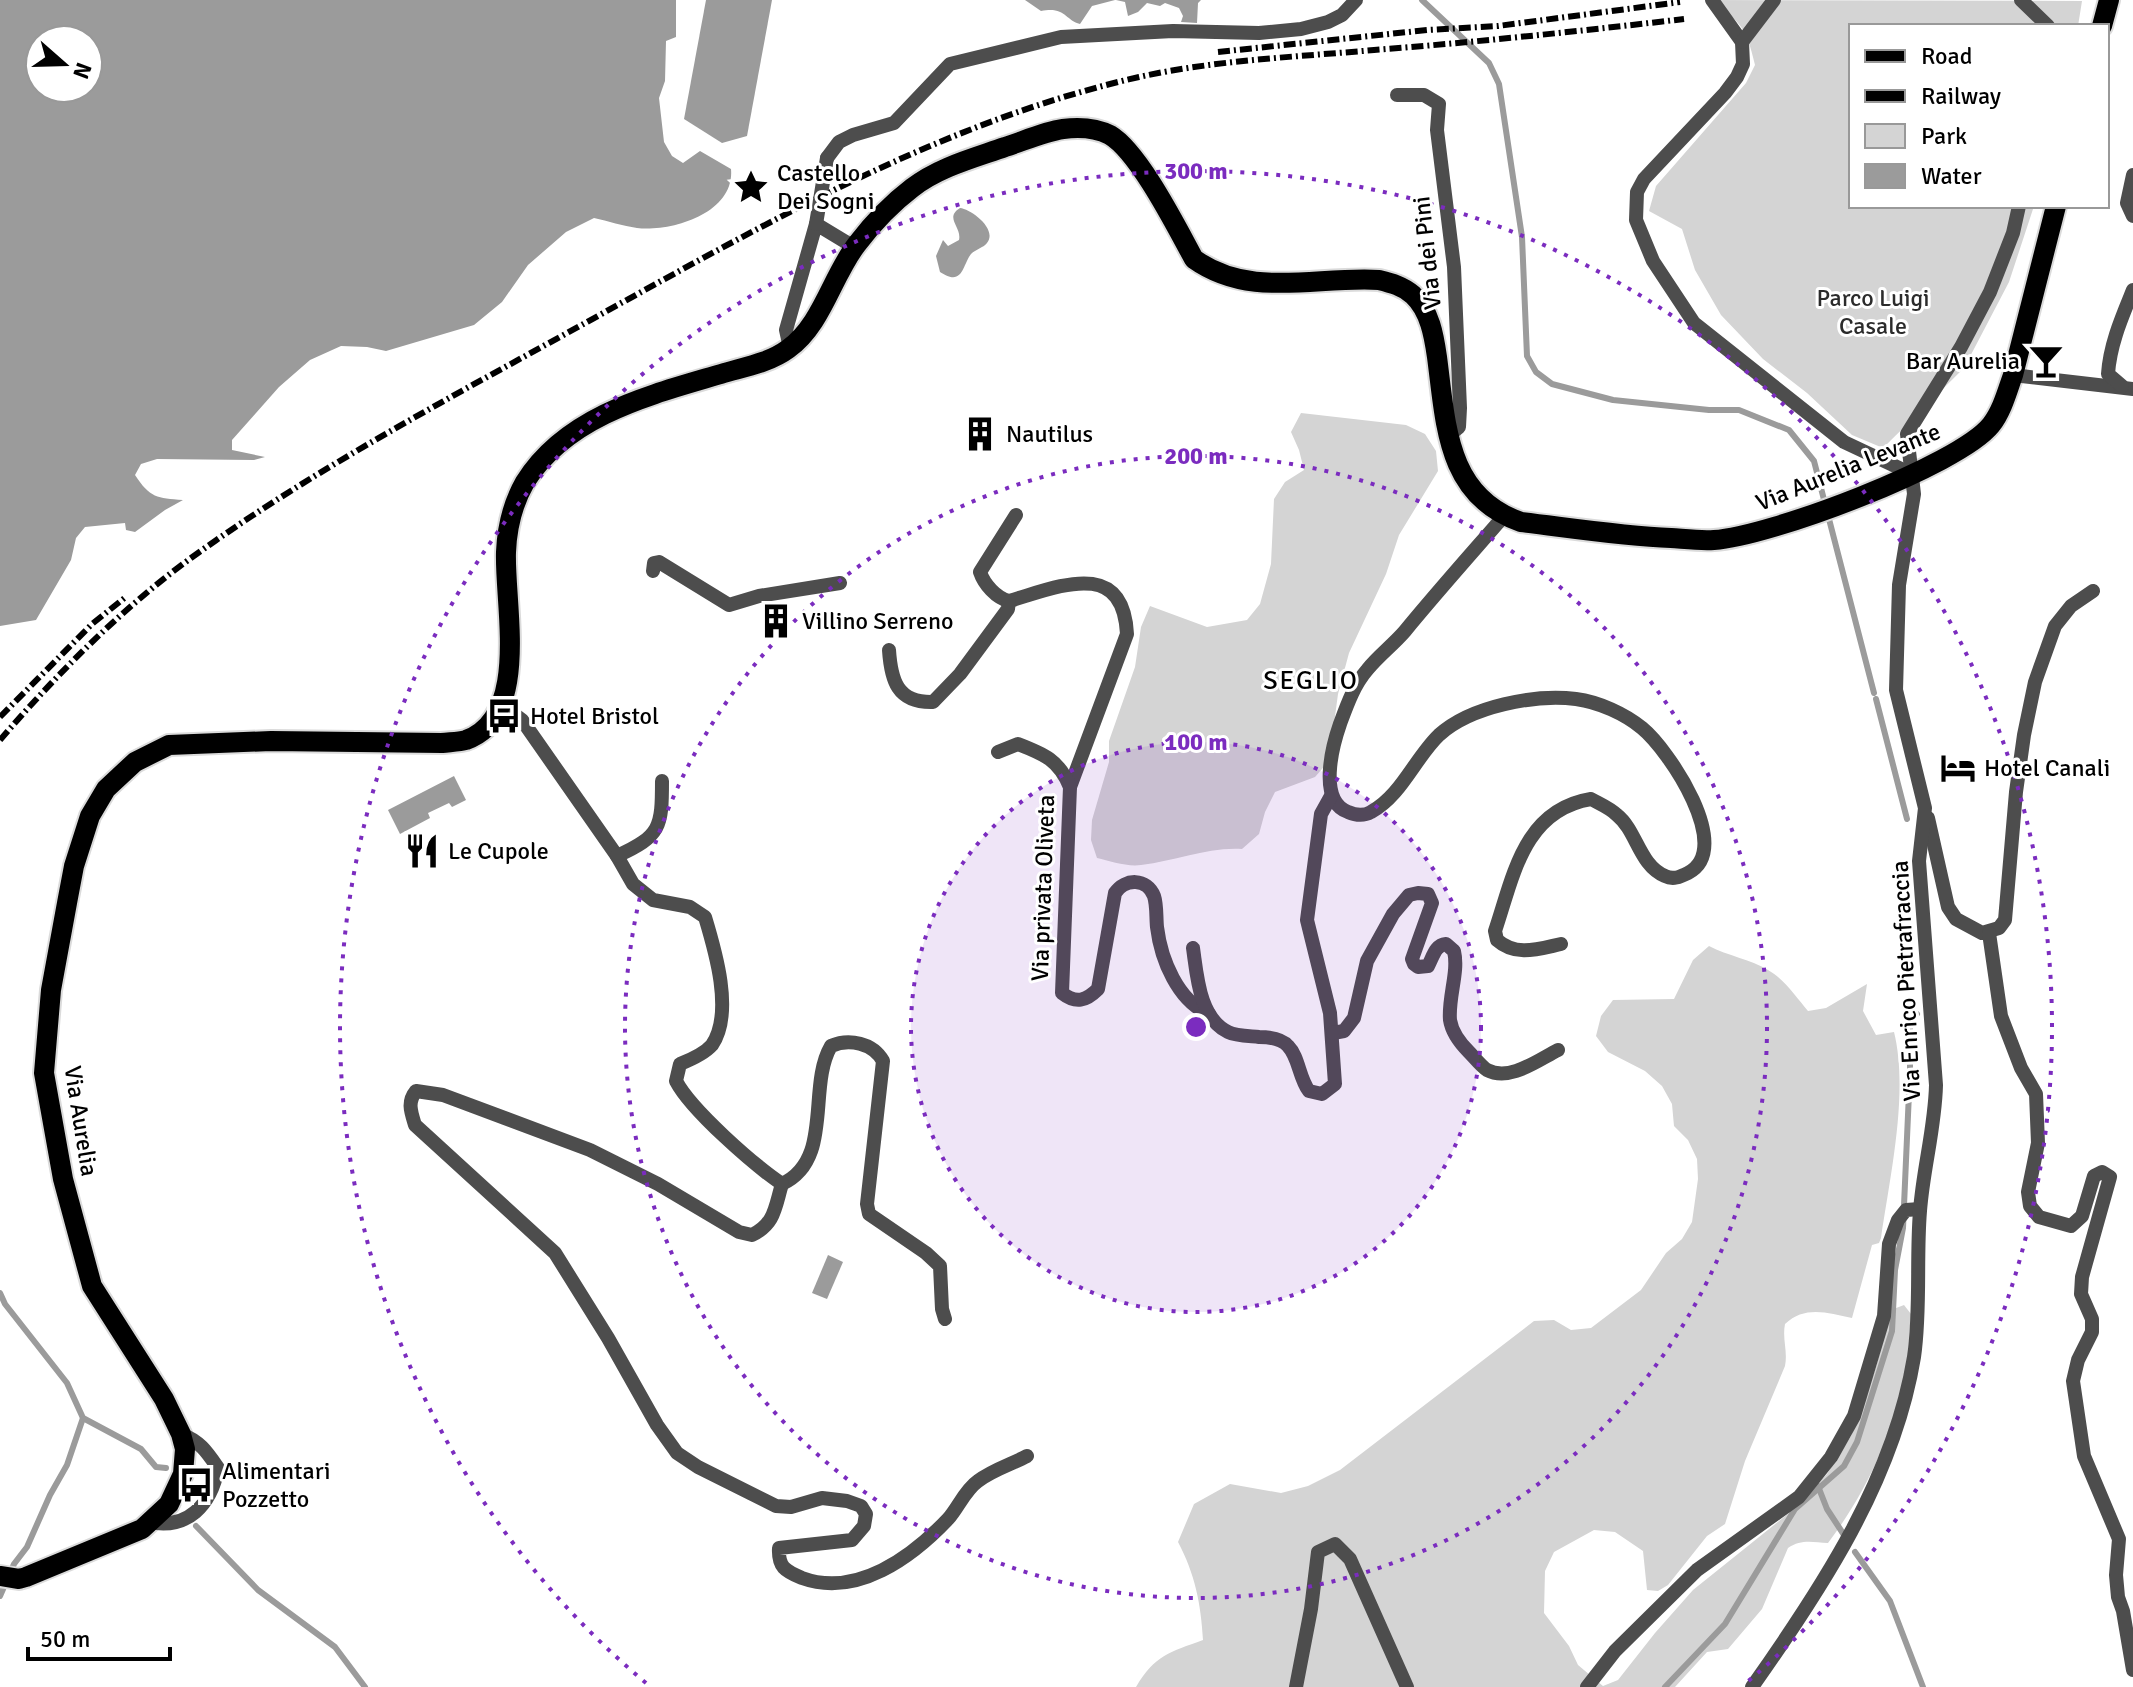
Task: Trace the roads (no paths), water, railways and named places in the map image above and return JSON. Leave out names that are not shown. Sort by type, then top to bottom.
[{"type":"main road","points":[[2103,24],[2109,0]]},
{"type":"main road","name":"Via Aurelia Levante","points":[[486,726],[502,705],[509,680],[506,551],[510,518],[525,483],[538,466],[570,434],[600,415],[673,388],[773,358],[790,348],[804,335],[854,247],[875,221],[913,187],[944,169],[1062,129],[1086,128],[1109,135],[1129,151],[1194,259],[1210,270],[1246,281],[1379,280],[1399,285],[1414,296],[1428,317],[1448,436],[1464,481],[1504,516],[1521,522],[1646,537],[1714,540],[1764,531],[1815,514],[1912,474],[1967,445],[1992,424],[2005,399],[2055,208]]},
{"type":"main road","name":"Via Aurelia","points":[[10,1578],[142,1529],[169,1504],[183,1474],[185,1449],[181,1434],[164,1399],[92,1286],[63,1179],[44,1073],[51,990],[74,866],[90,816],[106,789],[135,762],[169,745],[271,741],[442,743],[467,739],[486,726]]},
{"type":"street","points":[[790,348],[786,330],[816,224],[827,158],[839,142],[894,123],[950,64],[1061,37],[1173,31],[1259,33],[1301,29],[1342,15],[1356,0]]},
{"type":"street","points":[[1712,0],[1742,42],[1743,64],[1737,77],[1644,179],[1637,192],[1636,220],[1653,261],[1694,323],[1844,442],[1912,474]]},
{"type":"street","points":[[1742,42],[1774,0]]},
{"type":"street","points":[[2021,0],[2046,24]]},
{"type":"street","name":"Via dei Pini","points":[[1397,95],[1424,95],[1439,104],[1437,130],[1454,267],[1460,408],[1459,427],[1448,436]]},
{"type":"street","points":[[2133,175],[2127,203],[2133,216]]},
{"type":"street","name":"Via Enrico Pietrafraccia","points":[[1752,1687],[1830,1567],[1886,1462],[1907,1392],[1914,1354],[1920,1209],[1936,1110],[1936,1085],[1919,861],[1925,808],[1896,690],[1899,585],[1914,494],[1907,434],[1961,347],[1990,292],[2013,233],[2019,208]]},
{"type":"street","points":[[816,224],[854,247]]},
{"type":"street","points":[[2127,387],[2108,374],[2116,332],[2133,290]]},
{"type":"street","points":[[2013,375],[2127,387]]},
{"type":"street","points":[[1016,515],[980,572],[983,581],[1003,600],[1009,601],[1073,582],[1095,584],[1116,594],[1126,615],[1127,634],[1070,787]]},
{"type":"street","points":[[1193,948],[1200,991],[1209,1014],[1228,1032],[1271,1037],[1285,1043],[1291,1048],[1303,1084],[1314,1094],[1328,1091],[1335,1084],[1333,1033],[1307,920],[1321,814],[1331,796],[1334,742],[1353,691],[1366,671],[1504,516]]},
{"type":"street","points":[[653,571],[654,563],[659,562],[729,605],[759,596],[840,583]]},
{"type":"street","points":[[1925,808],[1948,907],[1966,927],[1989,933],[1999,928],[2005,920],[2008,865],[2024,735],[2044,652],[2055,626],[2071,606],[2093,591]]},
{"type":"street","points":[[889,650],[890,672],[899,689],[910,698],[933,702],[960,674],[1008,609],[1009,601]]},
{"type":"street","points":[[1331,796],[1340,809],[1355,815],[1370,813],[1391,795],[1439,735],[1458,722],[1495,706],[1547,696],[1578,699],[1598,703],[1642,728],[1672,764],[1693,799],[1705,840],[1702,859],[1691,872],[1675,878],[1666,877],[1649,864],[1618,815],[1591,799],[1569,805],[1534,831],[1527,842],[1520,854],[1495,931],[1497,940],[1512,950],[1531,951],[1561,944]]},
{"type":"street","points":[[502,705],[522,720],[617,856],[633,884],[653,900],[690,907],[705,917],[716,954],[722,995],[719,1026],[711,1046],[680,1064],[676,1081],[683,1095],[782,1184]]},
{"type":"street","name":"Via privata Oliveta","points":[[998,752],[1018,744],[1041,753],[1063,769],[1070,787],[1062,993],[1075,1001],[1088,999],[1098,989],[1115,893],[1120,885],[1132,881],[1142,883],[1155,898],[1157,928],[1168,965],[1185,998],[1209,1014]]},
{"type":"street","points":[[617,856],[642,843],[658,827],[662,815],[662,781]]},
{"type":"street","points":[[1333,1033],[1344,1031],[1354,1018],[1367,961],[1393,914],[1409,895],[1423,893],[1428,894],[1432,903],[1412,959],[1414,964],[1423,967],[1428,966],[1441,945],[1446,944],[1454,951],[1456,960],[1451,984],[1450,1022],[1457,1039],[1487,1070],[1501,1073],[1518,1071],[1558,1050]]},
{"type":"street","points":[[1989,933],[2001,1016],[2021,1068],[2036,1094],[2038,1143],[2028,1192],[2030,1206],[2039,1217],[2071,1226],[2082,1216],[2094,1176],[2102,1172],[2110,1177],[2082,1277],[2081,1294],[2092,1319],[2092,1332],[2078,1360],[2073,1381],[2084,1456],[2119,1539],[2118,1597],[2133,1670]]},
{"type":"street","points":[[945,1319],[940,1266],[869,1214],[867,1204],[883,1061],[878,1052],[850,1041],[831,1046],[825,1055],[816,1136],[806,1161],[793,1179],[782,1184],[771,1220],[764,1229],[752,1235],[739,1232],[658,1184],[590,1150],[443,1095],[424,1090],[416,1091],[411,1097],[410,1110],[415,1125],[555,1253],[657,1425],[677,1453],[698,1467],[776,1506],[791,1507],[822,1498],[861,1506],[866,1514],[864,1526],[852,1540],[779,1548],[778,1561],[786,1571],[809,1580],[858,1581],[884,1571],[948,1519],[977,1481],[1027,1456]]},
{"type":"street","points":[[1587,1687],[1615,1651],[1697,1570],[1799,1497],[1831,1457],[1854,1416],[1884,1316],[1889,1244],[1898,1220],[1906,1210],[1920,1209]]},
{"type":"street","points":[[149,1522],[166,1526],[182,1522],[210,1497],[218,1468],[203,1446],[181,1434]]},
{"type":"street","points":[[1296,1687],[1318,1552],[1335,1544],[1350,1559],[1407,1687]]},
{"type":"water","points":[[0,0],[676,0],[676,37],[666,41],[665,81],[659,98],[664,142],[672,156],[683,163],[700,151],[731,169],[730,184],[712,208],[683,223],[667,227],[632,227],[594,218],[566,232],[528,265],[502,302],[474,325],[386,351],[341,346],[310,360],[279,387],[232,440],[232,450],[265,457],[254,460],[157,459],[141,464],[135,475],[145,488],[160,497],[183,500],[135,532],[126,530],[125,523],[85,527],[76,538],[71,560],[36,620],[0,626]]},
{"type":"water","points":[[706,0],[772,0],[747,136],[722,143],[684,119]]},
{"type":"water","points":[[1025,0],[1115,0],[1092,6],[1080,24],[1055,10],[1041,11]]},
{"type":"water","points":[[1116,0],[1201,0],[1198,3],[1197,23],[1181,22],[1183,16],[1179,8],[1165,3],[1160,6],[1147,3],[1128,16],[1125,2]]},
{"type":"water","points":[[960,208],[982,221],[989,238],[985,245],[971,254],[961,273],[953,277],[940,272],[936,256],[943,240],[948,246],[959,240],[953,219]]},
{"type":"water","points":[[454,776],[466,800],[452,807],[449,803],[428,813],[430,818],[400,834],[388,810]]},
{"type":"water","points":[[828,1255],[843,1262],[827,1299],[812,1293]]},
{"type":"waterway","points":[[1422,0],[1489,63],[1499,84],[1522,237],[1527,356],[1536,372],[1552,384],[1613,400],[1739,410],[1789,430],[1814,461],[1874,693]]},
{"type":"waterway","points":[[1876,699],[1907,819]]},
{"type":"waterway","points":[[1665,1687],[1725,1624],[1795,1509],[1844,1466],[1857,1442],[1892,1331],[1895,1270],[1903,1228],[1910,1021],[1917,1014]]},
{"type":"waterway","points":[[0,1293],[5,1304],[67,1383],[83,1418],[141,1449],[156,1467],[166,1468]]},
{"type":"waterway","points":[[0,1596],[67,1465],[83,1418]]},
{"type":"waterway","points":[[1818,1486],[1827,1509],[1844,1535]]},
{"type":"waterway","points":[[196,1526],[258,1590],[335,1647],[365,1687]]},
{"type":"waterway","points":[[1855,1552],[1890,1601],[1923,1687]]},
{"type":"railway","points":[[1218,52],[1427,30],[1498,26],[1680,2]]},
{"type":"railway","points":[[0,740],[67,667],[139,599],[191,558],[291,491],[447,399],[733,242],[864,175],[931,145],[1068,96],[1168,71],[1684,19]]},
{"type":"railway","points":[[0,717],[92,624],[127,596]]},
{"type":"place","name":"Castello Dei Sogni","points":[[751,187]]},
{"type":"place","name":"Bar Aurelia","points":[[2046,361]]},
{"type":"place","name":"Nautilus","points":[[980,434]]},
{"type":"place","name":"Villino Serreno","points":[[776,621]]},
{"type":"place","name":"Hotel Bristol","points":[[504,716]]},
{"type":"place","name":"Hotel Canali","points":[[1958,768]]},
{"type":"place","name":"Le Cupole","points":[[422,851]]},
{"type":"place","name":"Alimentari Pozzetto","points":[[196,1485]]},
{"type":"district","name":"SEGLIO","points":[[1311,680]]},
{"type":"park label","name":"Parco Luigi Casale","points":[[1873,312]]}]
